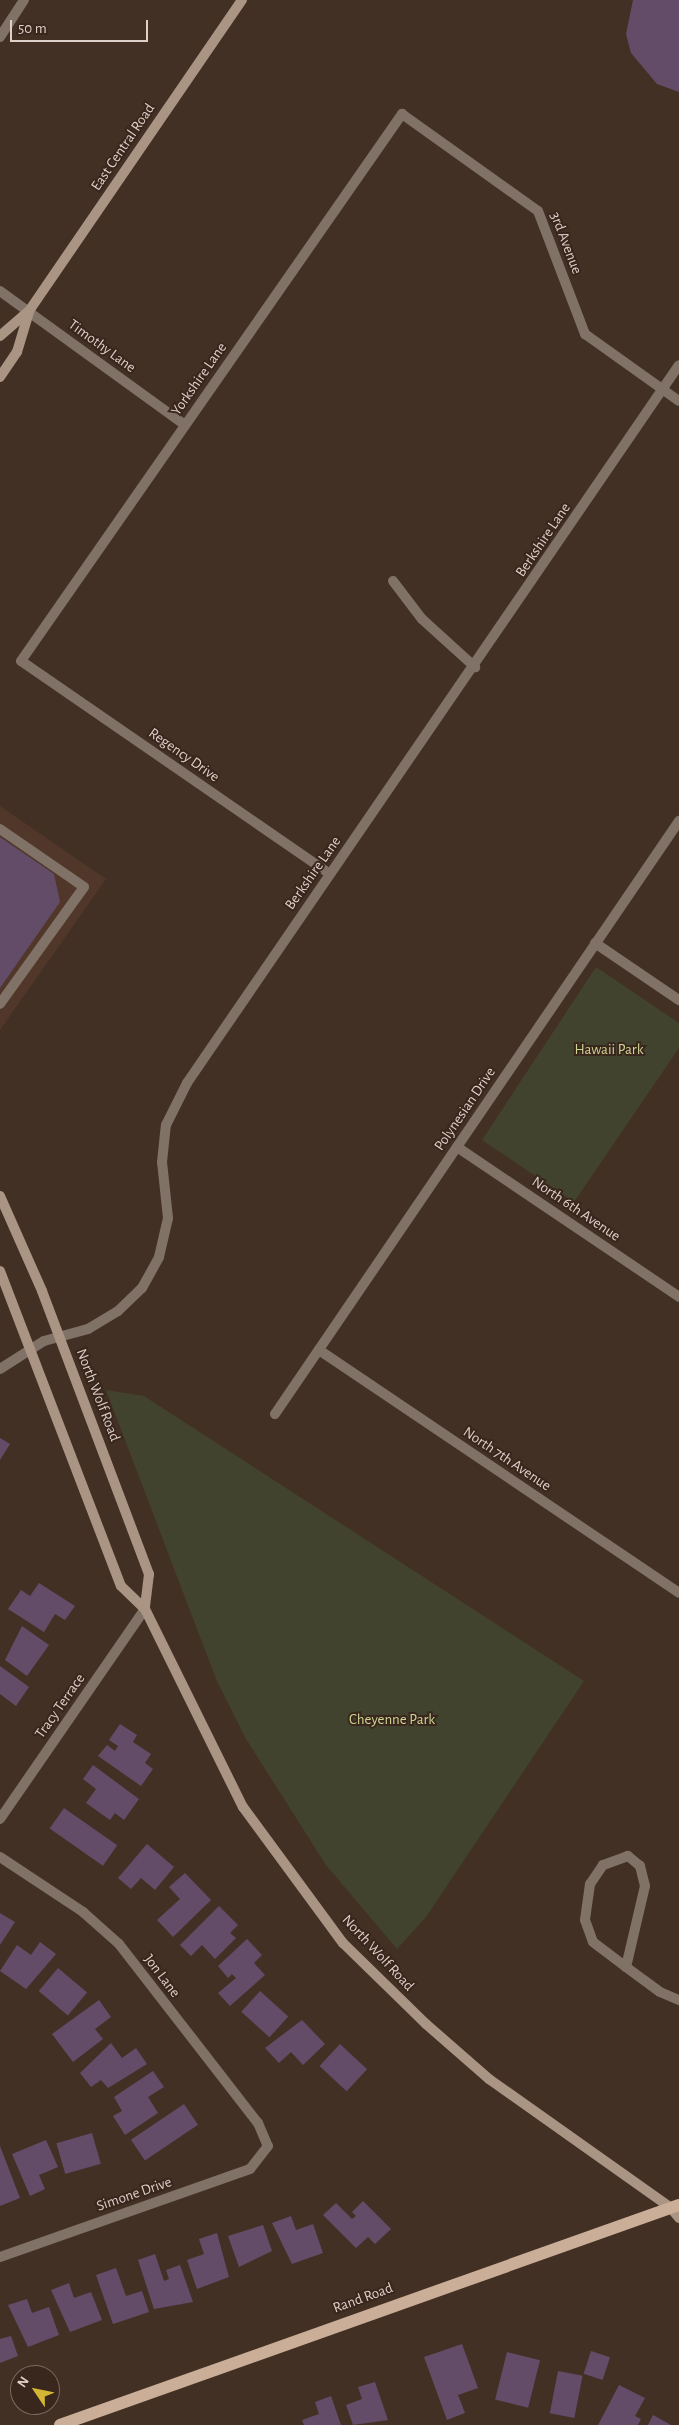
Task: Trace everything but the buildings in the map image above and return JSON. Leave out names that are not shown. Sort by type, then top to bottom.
[{"type":"main road","name":"East Central Road","points":[[0,336],[29,311],[242,0]]},
{"type":"main road","name":"East Central Road","points":[[0,377],[17,352],[29,311]]},
{"type":"main road","name":"North Wolf Road","points":[[0,1196],[59,1337],[149,1574],[145,1610]]},
{"type":"main road","name":"North Wolf Road","points":[[0,1271],[121,1586],[145,1610],[243,1808],[343,1943],[489,2079],[676,2208],[679,2218]]},
{"type":"main road","name":"Rand Road","points":[[60,2425],[676,2208]]},
{"type":"street","points":[[0,37],[24,0]]},
{"type":"street","name":"3rd Avenue","points":[[402,114],[538,211],[584,334],[679,401]]},
{"type":"street","name":"Yorkshire Lane","points":[[22,661],[402,114]]},
{"type":"street","name":"Timothy Lane","points":[[0,291],[185,426]]},
{"type":"street","name":"Berkshire Lane","points":[[0,1369],[31,1349],[59,1337],[88,1328],[111,1315],[142,1288],[159,1257],[168,1218],[162,1162],[166,1125],[187,1082],[475,667],[679,365]]},
{"type":"street","points":[[394,581],[422,620],[475,667]]},
{"type":"street","name":"Regency Drive","points":[[22,661],[330,874]]},
{"type":"street","name":"Polynesian Drive","points":[[275,1414],[679,821]]},
{"type":"street","points":[[0,829],[84,887],[0,1004]]},
{"type":"street","points":[[596,944],[679,1000]]},
{"type":"street","name":"North 6th Avenue","points":[[457,1147],[679,1297]]},
{"type":"street","name":"North 7th Avenue","points":[[319,1350],[679,1593]]},
{"type":"street","name":"Tracy Terrace","points":[[0,1819],[145,1610]]},
{"type":"street","points":[[626,1967],[645,1886],[640,1866],[628,1856],[603,1864],[590,1884],[584,1920],[593,1942],[626,1967],[679,2000]]},
{"type":"street","name":"Jon Lane","points":[[0,1857],[84,1912],[119,1944],[258,2123],[268,2146]]},
{"type":"street","name":"Simone Drive","points":[[0,2257],[250,2169],[268,2146]]},
{"type":"shaded area","points":[[0,806],[106,879],[0,1030]]},
{"type":"green space","name":"Hawaii Park","points":[[596,967],[679,1023],[679,1048],[574,1202],[482,1140]]},
{"type":"green space","name":"Cheyenne Park","points":[[106,1390],[144,1396],[584,1681],[426,1917],[397,1949],[326,1865],[246,1739],[216,1679]]}]
